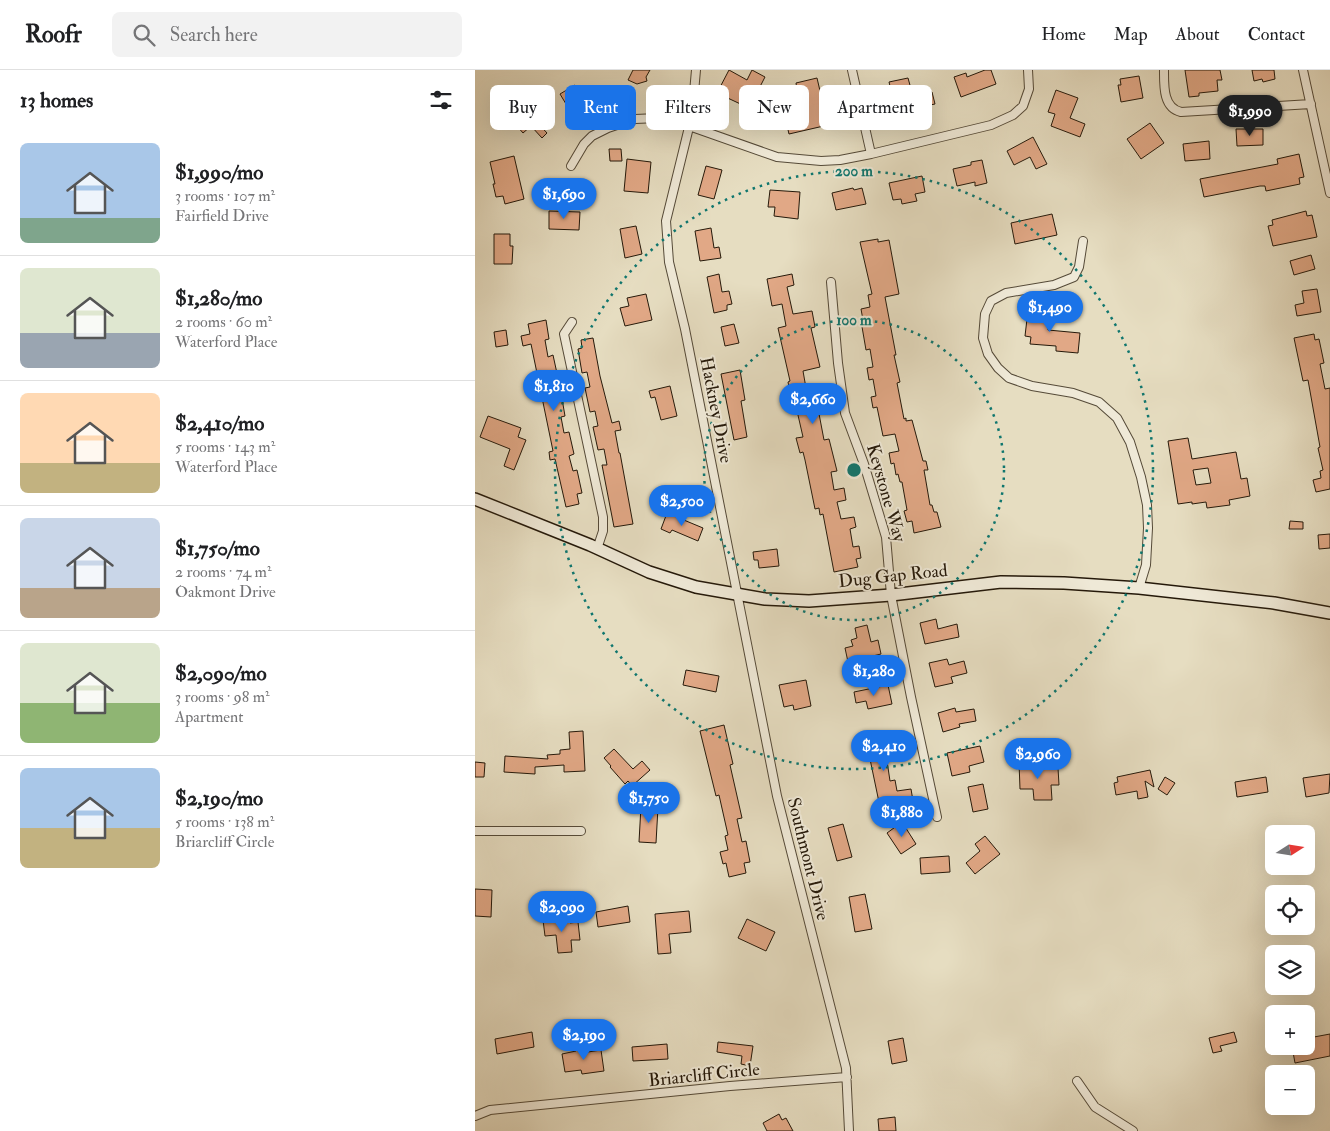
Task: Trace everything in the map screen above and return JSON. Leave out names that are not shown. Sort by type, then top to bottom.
[{"type":"street","name":"Hackney Drive","points":[[695,85],[696,70]]},
{"type":"street","points":[[852,70],[871,154]]},
{"type":"street","points":[[700,130],[777,157],[821,161],[840,160],[991,126],[1013,115],[1023,106],[1029,89],[1028,70]]},
{"type":"street","points":[[1164,70],[1165,90],[1169,105],[1174,110],[1181,112],[1311,104]]},
{"type":"street","points":[[1303,70],[1328,174],[1330,193]]},
{"type":"street","points":[[571,166],[584,144],[592,136],[608,128],[635,119],[646,119]]},
{"type":"street","name":"Hackney Drive","points":[[688,130],[666,221],[669,262],[685,329],[737,594]]},
{"type":"street","points":[[1083,241],[1079,267],[1074,277],[1054,284],[1006,293],[991,301],[985,314],[983,338],[988,354],[998,368],[1009,378],[1032,386],[1073,393],[1099,402],[1117,418],[1130,442],[1141,477],[1147,505],[1146,565],[1139,588]]},
{"type":"street","name":"Keystone Way","points":[[831,282],[838,363],[845,413],[864,464],[886,537],[891,596],[937,817]]},
{"type":"street","points":[[572,322],[564,334],[603,517],[603,532],[597,549]]},
{"type":"street","name":"Dug Gap Road","points":[[475,499],[649,572],[696,588],[765,599],[809,601],[891,596],[1001,582],[1064,583],[1139,588],[1274,604],[1330,613]]},
{"type":"street","name":"Southmont Drive","points":[[737,594],[777,796],[846,1068],[849,1131]]},
{"type":"street","points":[[475,831],[581,830]]},
{"type":"street","name":"Briarcliff Circle","points":[[475,1116],[490,1110],[730,1086],[847,1077]]},
{"type":"street","points":[[1077,1081],[1095,1107],[1133,1131]]},
{"type":"building","points":[[633,70],[650,70],[646,77],[647,81],[637,84],[628,80]]},
{"type":"building","points":[[729,70],[747,80],[752,70],[765,77],[761,85],[739,85],[739,103],[729,99],[729,85],[721,85]]},
{"type":"building","points":[[985,70],[991,70],[996,84],[961,97],[954,77],[966,73],[967,77]]},
{"type":"building","points":[[1185,70],[1220,70],[1222,80],[1217,80],[1218,91],[1199,93],[1199,96],[1189,97]]},
{"type":"building","points":[[1252,70],[1274,70],[1275,79],[1263,82],[1262,79],[1254,81]]},
{"type":"building","points":[[1139,76],[1143,98],[1121,102],[1118,85],[1121,85],[1120,79]]},
{"type":"building","points":[[817,78],[819,87],[819,127],[809,129],[809,85],[796,85],[796,83]]},
{"type":"building","points":[[908,78],[910,85],[890,85],[889,82]]},
{"type":"building","points":[[1056,90],[1078,98],[1070,118],[1085,124],[1080,137],[1051,126],[1055,114],[1048,112]]},
{"type":"building","points":[[565,91],[565,102],[560,94]]},
{"type":"building","points":[[932,92],[935,104],[932,105]]},
{"type":"building","points":[[1150,123],[1164,143],[1141,159],[1127,139]]},
{"type":"building","points":[[1236,129],[1263,129],[1263,145],[1237,146]]},
{"type":"building","points":[[535,130],[544,130],[547,133],[542,138]]},
{"type":"building","points":[[788,130],[806,130],[789,134]]},
{"type":"building","points":[[1033,137],[1047,164],[1036,169],[1030,157],[1014,165],[1007,151]]},
{"type":"building","points":[[1209,141],[1210,159],[1185,161],[1183,144]]},
{"type":"building","points":[[609,149],[621,149],[622,161],[610,161]]},
{"type":"building","points":[[1299,154],[1304,177],[1299,178],[1300,184],[1266,191],[1265,186],[1260,186],[1204,197],[1200,179],[1278,164],[1277,159]]},
{"type":"building","points":[[514,156],[524,199],[505,204],[503,196],[496,197],[490,162]]},
{"type":"building","points":[[627,159],[651,162],[648,193],[624,191]]},
{"type":"building","points":[[982,160],[987,183],[975,186],[975,182],[957,186],[953,169],[971,165],[971,162]]},
{"type":"building","points":[[706,166],[722,170],[714,199],[698,195]]},
{"type":"building","points":[[922,176],[925,192],[915,194],[917,201],[902,204],[901,199],[893,200],[889,183]]},
{"type":"building","points":[[853,188],[854,190],[862,188],[866,204],[836,210],[832,193]]},
{"type":"building","points":[[770,190],[800,192],[798,219],[774,216],[775,207],[768,207]]},
{"type":"building","points":[[549,211],[580,212],[579,230],[549,229]]},
{"type":"building","points":[[1306,211],[1307,216],[1312,215],[1317,237],[1273,246],[1268,226],[1273,225],[1272,220]]},
{"type":"building","points":[[1052,214],[1057,235],[1015,244],[1011,223]]},
{"type":"building","points":[[636,226],[642,254],[625,258],[620,229]]},
{"type":"building","points":[[711,228],[714,248],[719,247],[721,258],[700,261],[695,231]]},
{"type":"building","points":[[494,234],[510,234],[510,246],[513,246],[512,264],[494,264]]},
{"type":"building","points":[[878,239],[878,242],[889,240],[899,294],[885,297],[896,355],[894,355],[900,382],[897,383],[904,419],[906,418],[906,421],[912,420],[923,461],[926,461],[928,470],[924,470],[930,505],[932,505],[934,512],[937,512],[941,527],[914,533],[912,521],[907,522],[904,511],[907,510],[902,482],[900,482],[898,474],[896,475],[894,463],[891,464],[889,453],[899,451],[895,434],[883,436],[877,407],[873,408],[871,397],[876,396],[873,379],[869,380],[867,368],[873,367],[870,349],[866,350],[861,321],[863,320],[861,309],[870,307],[868,295],[872,294],[860,242]]},
{"type":"building","points":[[1311,255],[1315,269],[1294,275],[1290,261]]},
{"type":"building","points":[[719,274],[722,292],[729,291],[732,304],[727,305],[727,310],[714,313],[707,277]]},
{"type":"building","points":[[792,274],[794,285],[787,287],[793,314],[812,311],[815,327],[811,328],[820,367],[803,371],[806,388],[818,386],[820,397],[816,398],[824,440],[829,439],[837,471],[831,472],[834,490],[844,488],[846,500],[837,502],[841,519],[854,517],[856,527],[850,529],[853,547],[859,546],[861,558],[856,559],[858,567],[834,572],[823,514],[820,515],[819,508],[815,509],[803,452],[800,453],[796,438],[803,437],[795,402],[792,402],[788,382],[790,381],[778,328],[786,326],[782,304],[772,306],[767,279]]},
{"type":"building","points":[[1317,289],[1321,312],[1297,316],[1295,305],[1304,303],[1302,291]]},
{"type":"building","points":[[646,294],[652,320],[625,326],[620,308],[629,306],[627,298]]},
{"type":"building","points":[[1035,304],[1050,306],[1048,330],[1080,333],[1078,353],[1056,351],[1056,346],[1030,344],[1031,337],[1025,336],[1027,319],[1034,320]]},
{"type":"building","points":[[546,320],[549,339],[545,340],[548,357],[553,355],[558,378],[553,379],[556,394],[561,393],[565,416],[561,417],[564,433],[569,432],[574,454],[569,456],[573,471],[577,470],[582,493],[577,494],[579,504],[566,507],[555,459],[550,460],[549,452],[553,451],[531,344],[523,346],[521,336],[530,334],[528,324]]},
{"type":"building","points":[[734,324],[739,343],[725,346],[721,327]]},
{"type":"building","points":[[506,330],[508,345],[496,347],[494,332]]},
{"type":"building","points":[[1314,334],[1315,340],[1319,339],[1324,363],[1320,364],[1325,389],[1330,388],[1330,489],[1316,492],[1313,480],[1321,478],[1320,471],[1323,470],[1318,448],[1320,447],[1308,380],[1303,381],[1294,338]]},
{"type":"building","points":[[593,338],[612,423],[619,421],[621,430],[615,431],[633,524],[614,527],[602,465],[607,465],[604,449],[598,450],[593,427],[598,426],[595,411],[590,412],[585,388],[590,387],[587,372],[582,373],[578,349],[582,348],[581,340]]},
{"type":"building","points":[[740,370],[745,400],[741,401],[747,437],[734,440],[721,374]]},
{"type":"building","points":[[670,386],[677,416],[661,420],[655,397],[651,398],[649,391]]},
{"type":"building","points":[[488,416],[521,428],[518,437],[526,440],[514,470],[504,466],[510,449],[480,437]]},
{"type":"building","points":[[1188,438],[1192,459],[1236,452],[1241,479],[1247,478],[1250,496],[1229,500],[1230,505],[1207,508],[1206,502],[1178,504],[1168,441]],"holes":[[[1208,468],[1211,483],[1196,485],[1193,470]]]},
{"type":"building","points":[[667,513],[703,528],[698,541],[672,530],[670,533],[661,529]]},
{"type":"building","points":[[1290,521],[1303,522],[1303,529],[1289,529]]},
{"type":"building","points":[[1330,534],[1330,548],[1319,549],[1318,535]]},
{"type":"building","points":[[777,549],[779,566],[759,568],[758,560],[754,560],[753,552]]},
{"type":"building","points":[[936,619],[938,629],[957,624],[959,637],[925,644],[920,623]]},
{"type":"building","points":[[867,625],[871,642],[878,640],[881,654],[848,662],[845,648],[853,646],[851,640],[857,638],[855,628]]},
{"type":"building","points":[[947,659],[949,665],[964,661],[967,673],[951,677],[953,683],[935,687],[929,663]]},
{"type":"building","points":[[686,670],[719,676],[716,692],[683,685]]},
{"type":"building","points":[[806,680],[811,706],[794,710],[793,705],[784,707],[779,685]]},
{"type":"building","points":[[888,685],[892,704],[868,709],[866,701],[856,703],[854,692]]},
{"type":"building","points":[[955,708],[956,712],[974,709],[976,721],[959,724],[960,727],[943,732],[938,713]]},
{"type":"building","points":[[724,725],[733,764],[730,765],[742,818],[737,819],[742,842],[746,841],[750,862],[744,863],[746,873],[729,877],[726,863],[723,864],[720,852],[728,850],[725,836],[728,835],[719,795],[716,796],[700,731]]},
{"type":"building","points":[[583,731],[585,771],[564,772],[564,765],[535,767],[535,774],[504,772],[505,756],[548,759],[547,755],[560,754],[560,750],[570,749],[569,732]]},
{"type":"building","points":[[884,731],[889,760],[887,761],[890,781],[895,780],[897,791],[911,789],[913,801],[880,807],[865,735]]},
{"type":"building","points":[[980,746],[984,762],[969,766],[970,772],[952,776],[947,753]]},
{"type":"building","points":[[614,749],[633,769],[642,761],[650,770],[632,786],[628,781],[625,784],[604,758]]},
{"type":"building","points":[[475,762],[485,763],[484,777],[475,777]]},
{"type":"building","points":[[1019,762],[1035,762],[1036,768],[1058,768],[1059,785],[1051,785],[1052,800],[1034,800],[1033,789],[1020,789]]},
{"type":"building","points":[[1150,770],[1154,787],[1145,781],[1148,797],[1138,799],[1137,791],[1116,795],[1114,783],[1118,782],[1117,777]]},
{"type":"building","points":[[1330,774],[1329,793],[1306,797],[1303,778]]},
{"type":"building","points":[[1165,777],[1175,783],[1167,795],[1158,789]]},
{"type":"building","points":[[1266,777],[1268,792],[1237,797],[1235,782]]},
{"type":"building","points":[[983,784],[988,809],[973,812],[968,787]]},
{"type":"building","points":[[641,806],[658,807],[656,843],[639,842]]},
{"type":"building","points":[[902,822],[916,844],[901,854],[887,833]]},
{"type":"building","points":[[843,824],[852,857],[837,861],[828,828]]},
{"type":"building","points":[[985,836],[1000,854],[975,874],[966,863],[980,851],[975,844]]},
{"type":"building","points":[[949,856],[950,872],[921,874],[920,858]]},
{"type":"building","points":[[475,889],[492,890],[491,917],[475,916]]},
{"type":"building","points":[[865,894],[872,929],[855,932],[849,897]]},
{"type":"building","points":[[628,906],[630,922],[598,927],[596,912]]},
{"type":"building","points":[[689,911],[691,932],[669,934],[671,953],[658,954],[655,914]]},
{"type":"building","points":[[570,918],[570,923],[578,922],[580,940],[571,940],[572,952],[558,953],[556,935],[545,936],[543,920]]},
{"type":"building","points":[[747,919],[775,932],[766,951],[738,938]]},
{"type":"building","points":[[532,1032],[534,1047],[497,1054],[495,1039]]},
{"type":"building","points":[[1234,1032],[1237,1042],[1220,1046],[1222,1051],[1213,1053],[1209,1038]]},
{"type":"building","points":[[1330,1034],[1330,1056],[1295,1063],[1294,1055],[1315,1055],[1315,1037]]},
{"type":"building","points":[[903,1038],[907,1061],[892,1064],[888,1041]]},
{"type":"building","points":[[718,1042],[753,1046],[750,1066],[741,1064],[742,1056],[717,1052]]},
{"type":"building","points":[[667,1044],[668,1059],[633,1061],[632,1047]]},
{"type":"building","points":[[588,1047],[588,1052],[601,1050],[604,1071],[582,1074],[581,1070],[565,1072],[562,1054]]},
{"type":"building","points":[[779,1114],[782,1120],[786,1118],[793,1131],[767,1131],[763,1123]]},
{"type":"building","points":[[895,1117],[896,1131],[879,1131],[878,1119]]}]
